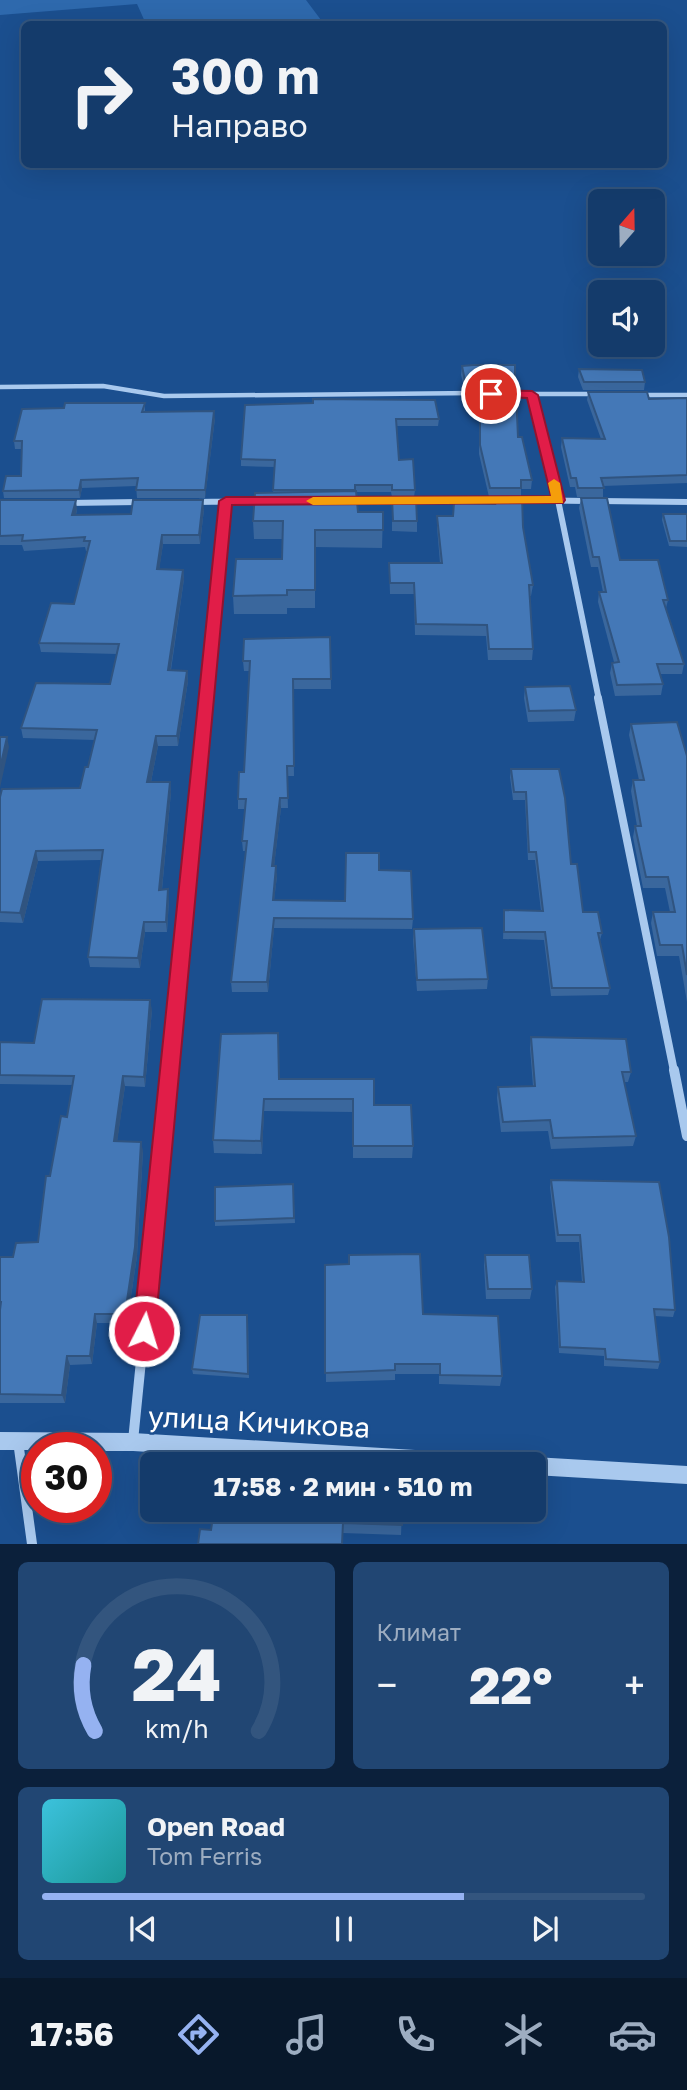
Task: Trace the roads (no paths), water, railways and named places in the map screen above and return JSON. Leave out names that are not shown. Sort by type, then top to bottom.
[{"type":"street","points":[[0,387],[103,386],[164,396],[483,393]]},
{"type":"street","points":[[495,394],[608,394]]},
{"type":"street","points":[[532,395],[558,500],[687,1136]]},
{"type":"street","points":[[636,395],[687,395]]},
{"type":"street","points":[[133,1442],[226,501]]},
{"type":"street","points":[[186,502],[267,501]]},
{"type":"street","points":[[337,501],[687,502]]},
{"type":"street","points":[[53,504],[146,502]]},
{"type":"street","points":[[9,1441],[32,1544]]},
{"type":"street","name":"улица Кичикова","points":[[9,1441],[133,1442],[299,1452]]},
{"type":"street","points":[[546,1467],[687,1475]]}]
